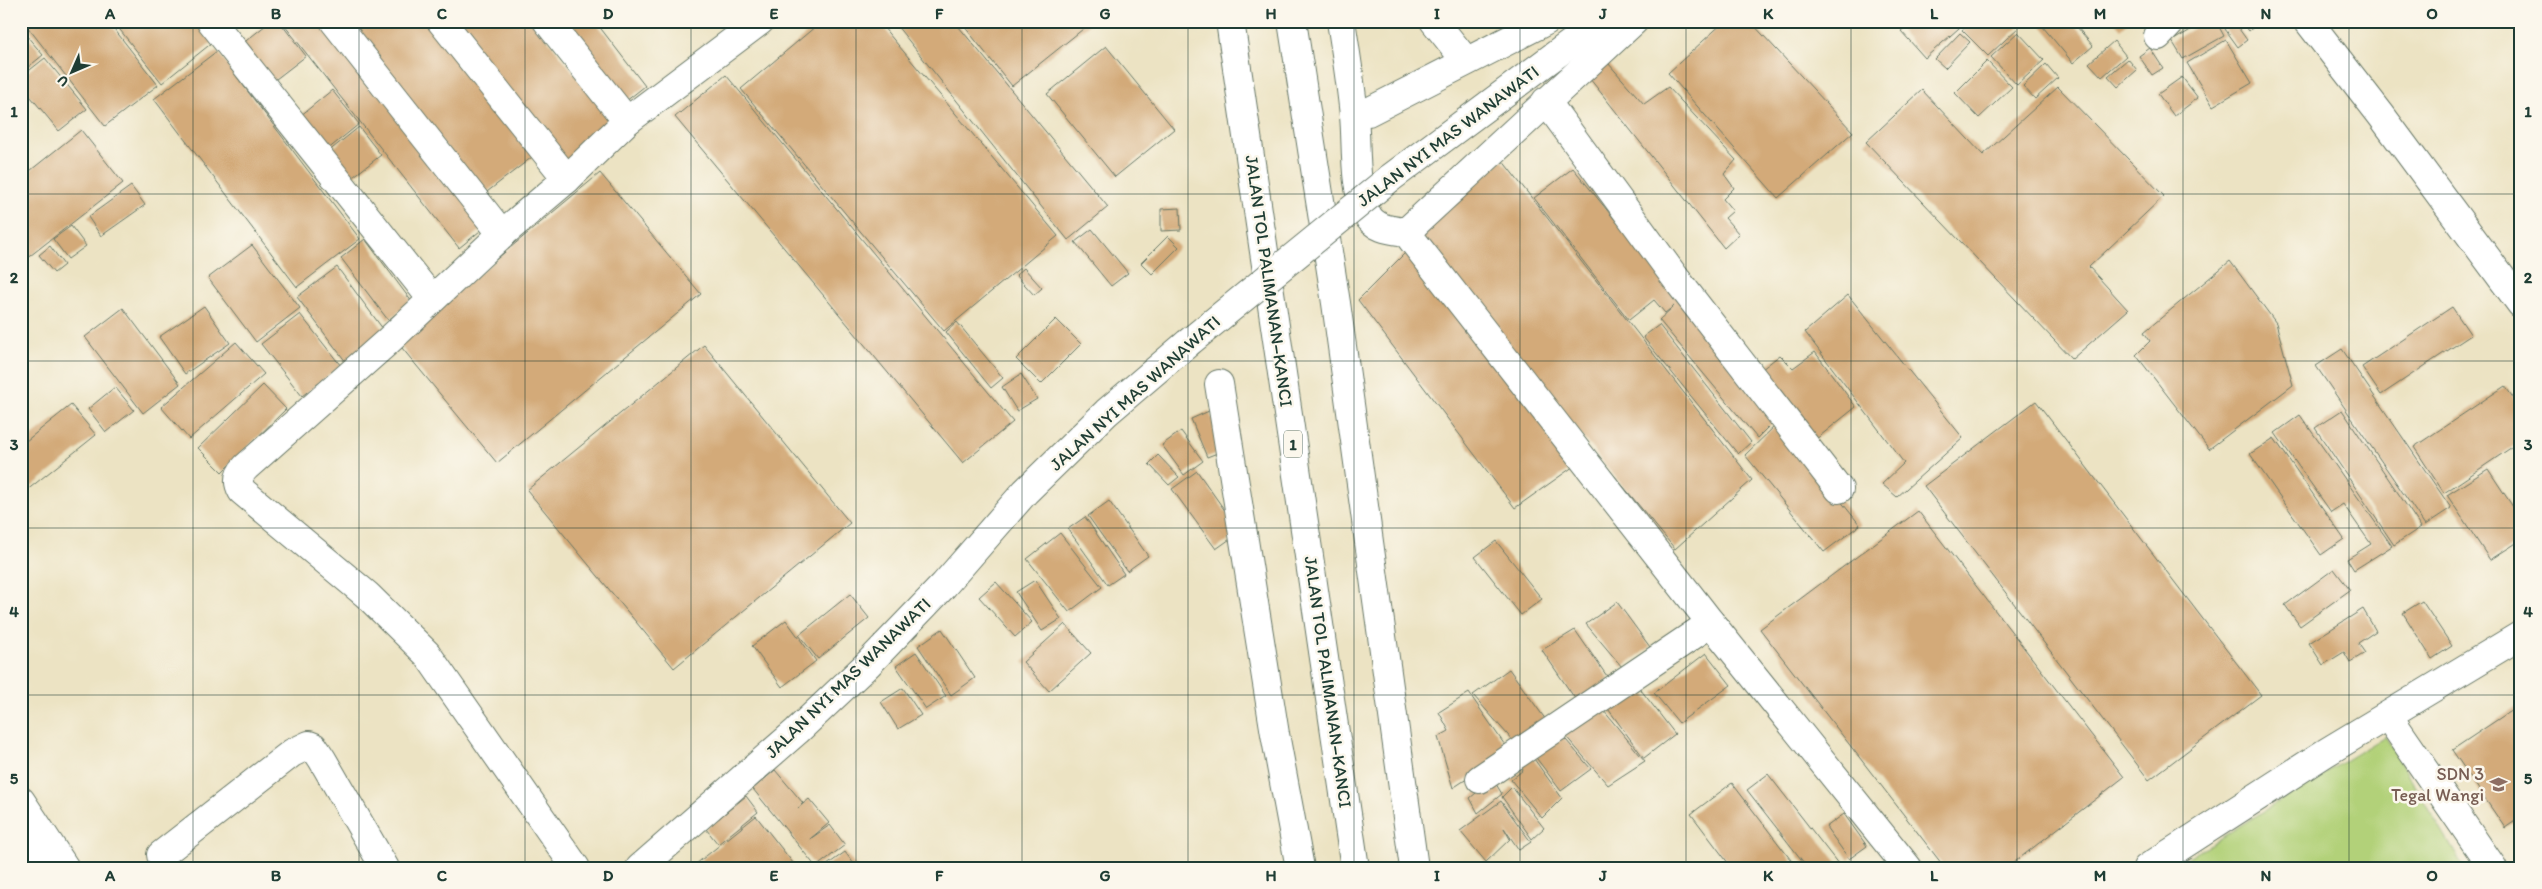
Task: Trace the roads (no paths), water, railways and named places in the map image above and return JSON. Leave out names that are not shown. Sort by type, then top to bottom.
[{"type":"main road","points":[[211,21],[432,299]]},
{"type":"main road","points":[[334,21],[502,234]]},
{"type":"main road","points":[[441,21],[568,179]]},
{"type":"main road","points":[[548,21],[627,121]]},
{"type":"main road","points":[[576,868],[427,654],[368,595],[242,491],[238,479],[246,468],[387,342],[502,234],[568,179],[627,121],[760,21]]},
{"type":"main road","name":"JALAN TOL PALIMANAN–KANCI","points":[[1230,21],[1356,868]]},
{"type":"main road","points":[[1292,21],[1336,303],[1414,868]]},
{"type":"main road","points":[[1341,21],[1354,114],[1359,188],[1367,215],[1377,224],[1387,229],[1406,232],[1711,623],[1908,868]]},
{"type":"main road","points":[[1434,21],[1466,62]]},
{"type":"main road","points":[[1354,114],[1368,112],[1546,21]]},
{"type":"main road","name":"JALAN NYI MAS WANAWATI","points":[[640,868],[797,731],[868,664],[944,585],[1025,492],[1107,412],[1188,343],[1389,179],[1601,21]]},
{"type":"main road","points":[[1406,232],[1634,21]]},
{"type":"main road","points":[[2308,21],[2381,115],[2521,304]]},
{"type":"main road","points":[[1546,101],[1677,280],[1839,488]]},
{"type":"main road","points":[[1219,384],[1275,734],[1300,868]]},
{"type":"main road","points":[[1480,779],[1711,623]]},
{"type":"main road","points":[[2147,868],[2325,753],[2521,636]]},
{"type":"main road","points":[[2388,716],[2492,868]]},
{"type":"main road","points":[[161,855],[303,746],[314,747],[385,868]]},
{"type":"main road","points":[[21,801],[65,868]]},
{"type":"main road","points":[[21,847],[34,868]]},
{"type":"place","name":"SDN 3 Tegal Wangi","points":[[2498,784]]}]
